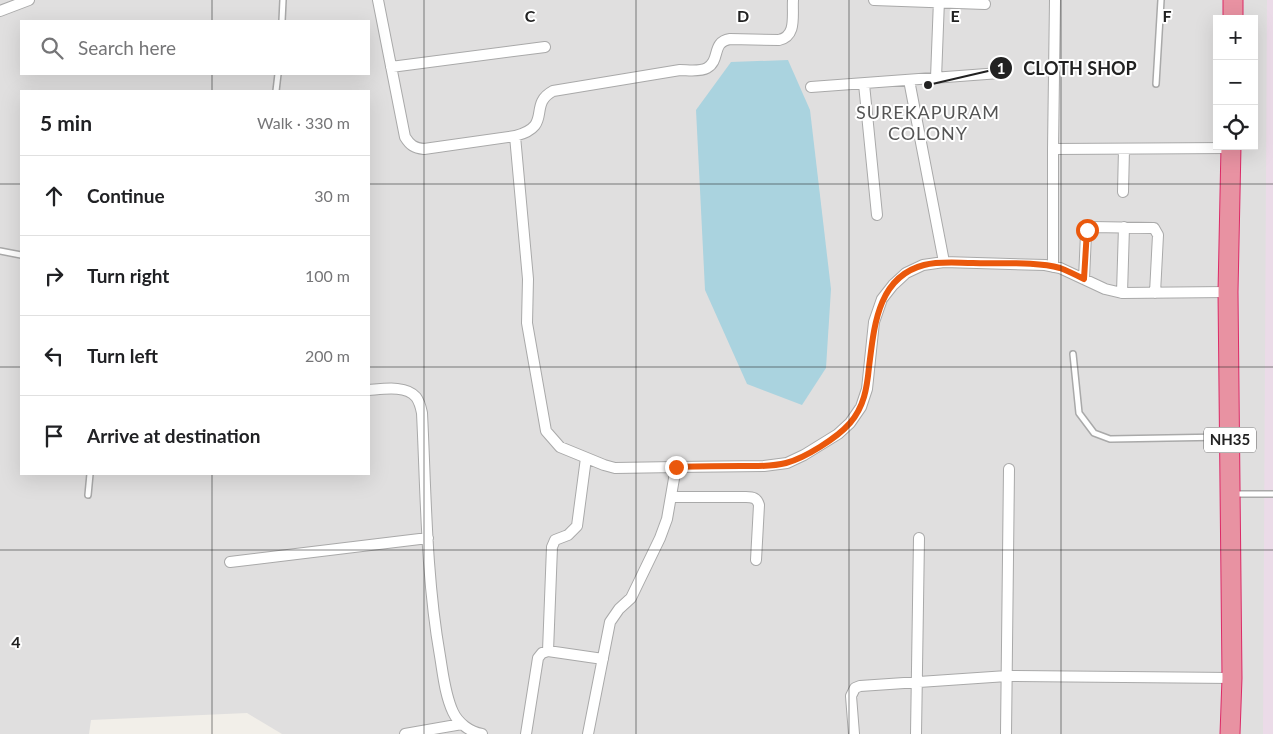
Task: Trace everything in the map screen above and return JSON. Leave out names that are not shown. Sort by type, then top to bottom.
[{"type":"highway","points":[[1232,15],[1233,0]]},
{"type":"highway","name":"NH35","points":[[1230,734],[1232,678],[1228,292],[1231,150]]},
{"type":"street","points":[[0,11],[29,0]]},
{"type":"street","points":[[378,0],[405,137],[416,148],[528,133],[538,121],[542,100],[553,91],[680,70],[708,68],[715,60],[718,45],[722,40],[785,39],[790,35],[793,0]]},
{"type":"street","points":[[874,0],[985,4]]},
{"type":"street","points":[[1052,267],[1055,0]]},
{"type":"street","points":[[936,78],[938,2]]},
{"type":"street","points":[[391,67],[545,47]]},
{"type":"street","points":[[811,88],[1000,73]]},
{"type":"street","points":[[908,80],[944,262]]},
{"type":"street","points":[[864,84],[877,215]]},
{"type":"street","points":[[515,136],[528,279],[527,323],[546,431],[560,447],[615,468],[764,466],[786,463],[810,452],[838,434],[850,423],[861,406],[866,389],[874,322],[882,299],[893,284],[906,273],[923,265],[944,262],[1038,265],[1060,268],[1105,289],[1122,293],[1228,292]]},
{"type":"street","points":[[1053,149],[1213,147]]},
{"type":"street","points":[[1123,192],[1124,149]]},
{"type":"street","points":[[1084,279],[1087,230],[1095,226],[1154,228],[1158,235],[1155,292]]},
{"type":"street","points":[[1122,293],[1124,227]]},
{"type":"street","points":[[370,390],[400,389],[411,392],[418,398],[422,413],[433,616],[447,696],[453,713],[462,724],[474,732],[482,734]]},
{"type":"street","points":[[548,652],[552,547],[555,540],[568,535],[577,526],[586,458]]},
{"type":"street","points":[[588,734],[610,622],[614,615],[631,598],[664,529],[676,467]]},
{"type":"street","points":[[1006,734],[1009,469]]},
{"type":"street","points":[[671,497],[753,497],[760,505],[756,560]]},
{"type":"street","points":[[230,562],[428,538]]},
{"type":"street","points":[[916,734],[919,538]]},
{"type":"street","points":[[526,734],[538,658],[542,653],[548,652],[603,659]]},
{"type":"street","points":[[854,734],[851,696],[855,688],[860,686],[1007,676],[1232,678]]},
{"type":"street","points":[[405,734],[462,724]]},
{"type":"lane","points":[[282,20],[283,0]]},
{"type":"lane","points":[[1156,84],[1161,0]]},
{"type":"lane","points":[[276,90],[278,75]]},
{"type":"lane","points":[[0,251],[20,255]]},
{"type":"lane","points":[[1073,354],[1079,413],[1094,433],[1110,439],[1230,437]]},
{"type":"lane","points":[[88,495],[90,475]]},
{"type":"lane","points":[[1230,494],[1273,494]]},
{"type":"shaded area","points":[[0,0],[1273,0],[1273,734],[282,734],[247,713],[91,720],[89,734],[0,734]]},
{"type":"shaded area","points":[[1267,0],[1273,0],[1273,734],[1263,734]]},
{"type":"water","points":[[788,60],[810,110],[831,289],[826,368],[802,405],[747,384],[705,290],[696,110],[731,62]]},
{"type":"place","name":"CLOTH SHOP","points":[[928,85]]},
{"type":"district","name":"SUREKAPURAM COLONY","points":[[928,123]]},
{"type":"route","points":[[676,467],[764,466],[786,463],[822,445],[850,423],[861,406],[866,389],[874,322],[882,299],[893,284],[906,273],[923,265],[944,262],[1032,264],[1060,268],[1084,279],[1087,230]]}]
